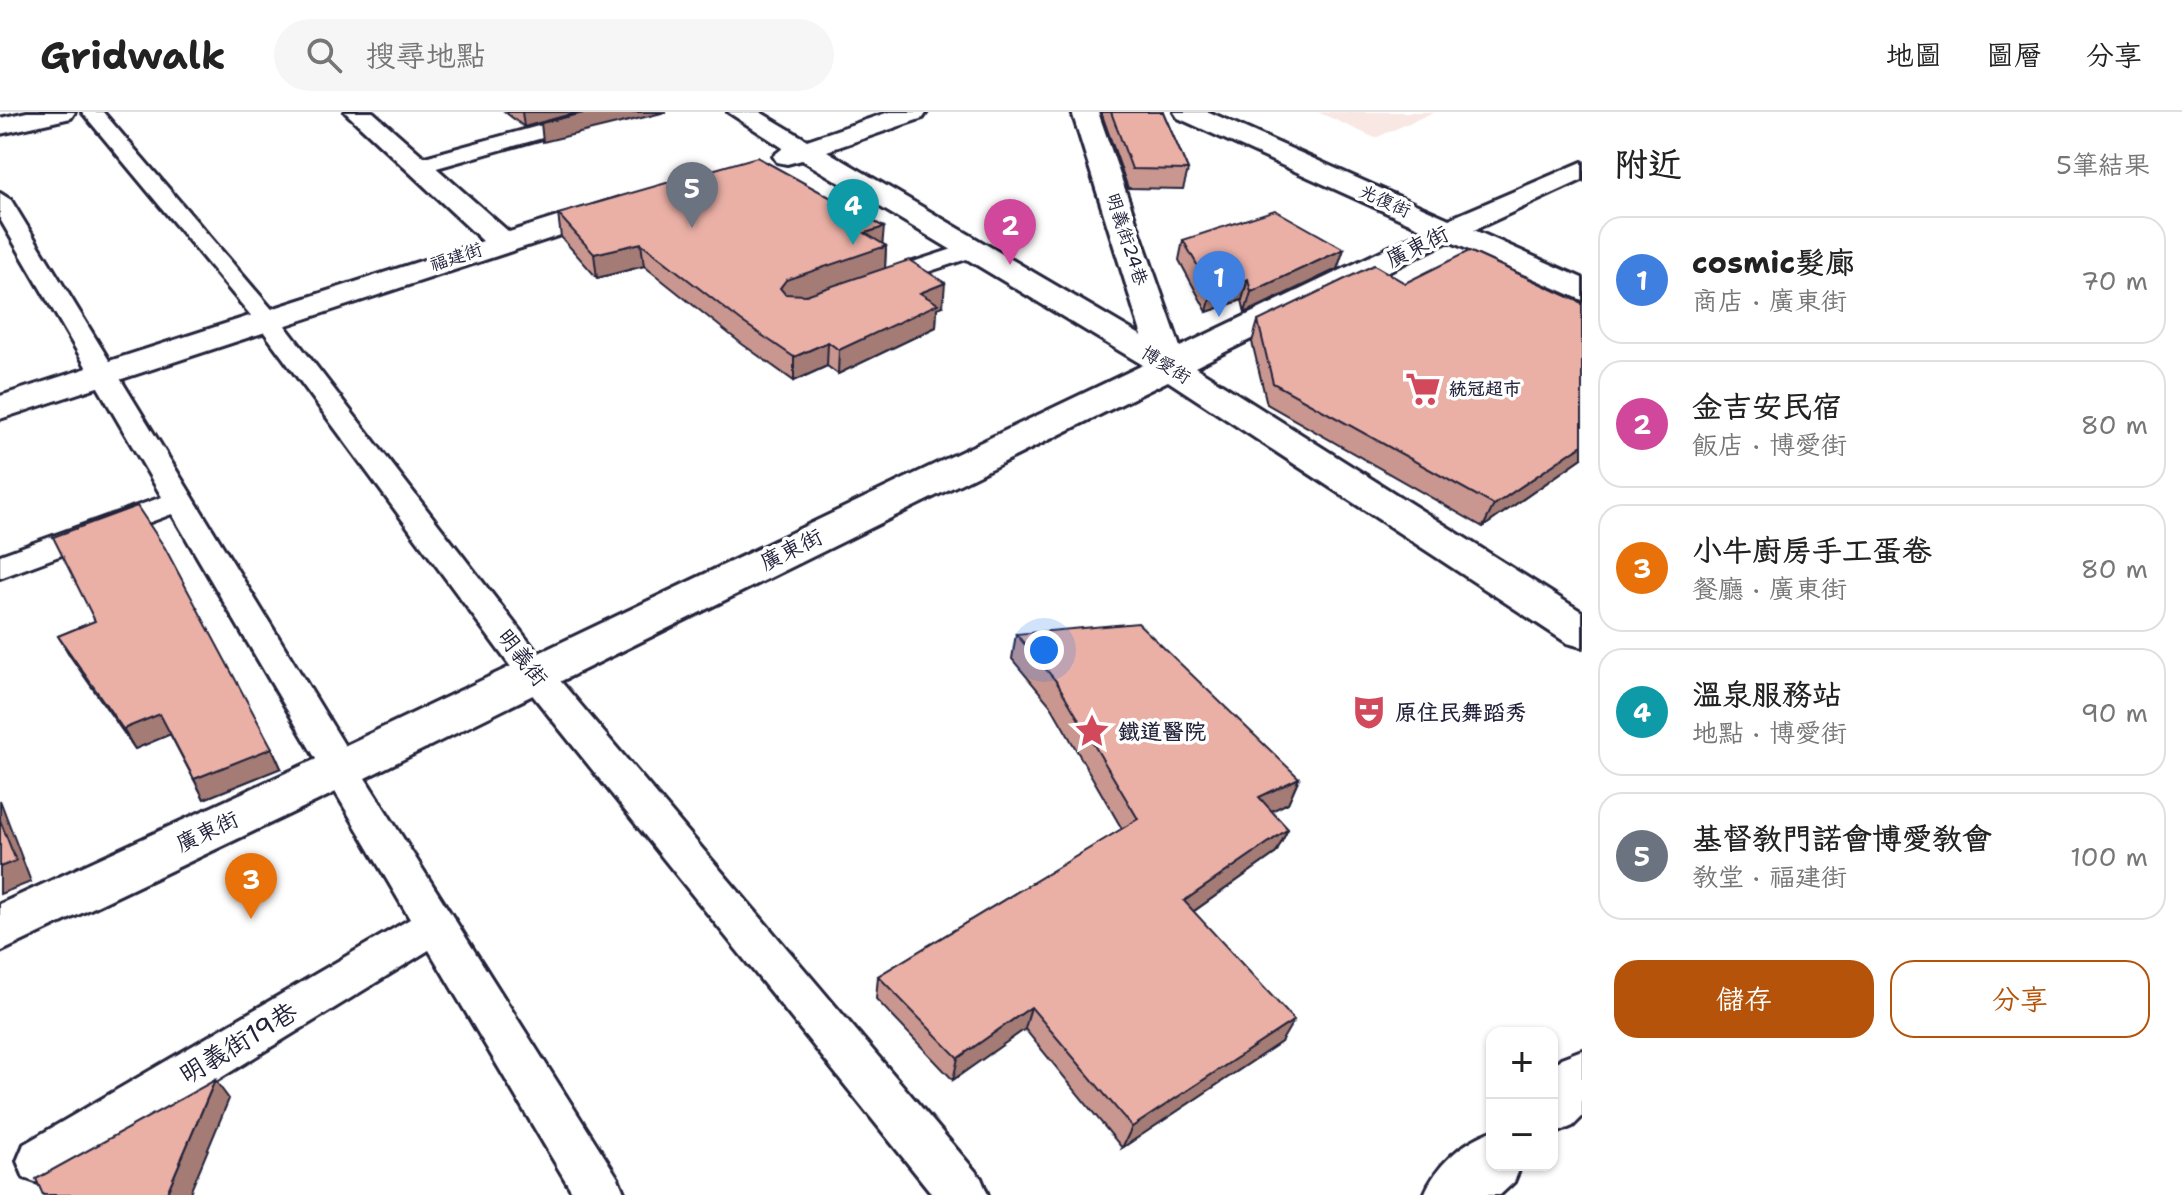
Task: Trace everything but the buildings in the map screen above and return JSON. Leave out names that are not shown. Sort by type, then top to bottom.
[{"type":"street","points":[[0,126],[62,112]]},
{"type":"street","points":[[358,112],[502,242]]},
{"type":"street","name":"博愛街","points":[[741,112],[1169,366],[1582,632]]},
{"type":"street","points":[[760,164],[914,112]]},
{"type":"street","name":"明義街24巷","points":[[1085,112],[1169,366]]},
{"type":"street","name":"光復街","points":[[1187,112],[1582,290]]},
{"type":"street","name":"廣東街","points":[[0,929],[340,769],[1449,230],[1582,170]]},
{"type":"street","name":"福建街","points":[[0,408],[502,242],[639,201]]},
{"type":"street","points":[[1558,1100],[1582,1078]]},
{"type":"street","points":[[1455,1195],[1486,1167]]},
{"type":"lane","name":"明義街","points":[[92,112],[267,319],[534,673],[964,1195]]},
{"type":"lane","points":[[418,166],[613,112]]},
{"type":"lane","points":[[2,207],[601,1195]]},
{"type":"lane","points":[[849,291],[974,249]]},
{"type":"lane","points":[[0,567],[179,501]]},
{"type":"lane","name":"明義街19巷","points":[[41,1161],[435,925]]},
{"type":"shaded area","points":[[1318,112],[1434,112],[1375,138]]},
{"type":"place","name":"基督教門諾會博愛教會","points":[[692,228]]},
{"type":"place","name":"溫泉服務站","points":[[853,245]]},
{"type":"place","name":"金吉安民宿","points":[[1010,265]]},
{"type":"place","name":"cosmic髮廊","points":[[1219,317]]},
{"type":"place","name":"統冠超市","points":[[1423,389]]},
{"type":"place","name":"原住民舞蹈秀","points":[[1369,712]]},
{"type":"place","name":"鐵道醫院","points":[[1092,731]]},
{"type":"place","name":"小牛廚房手工蛋卷","points":[[251,919]]}]
